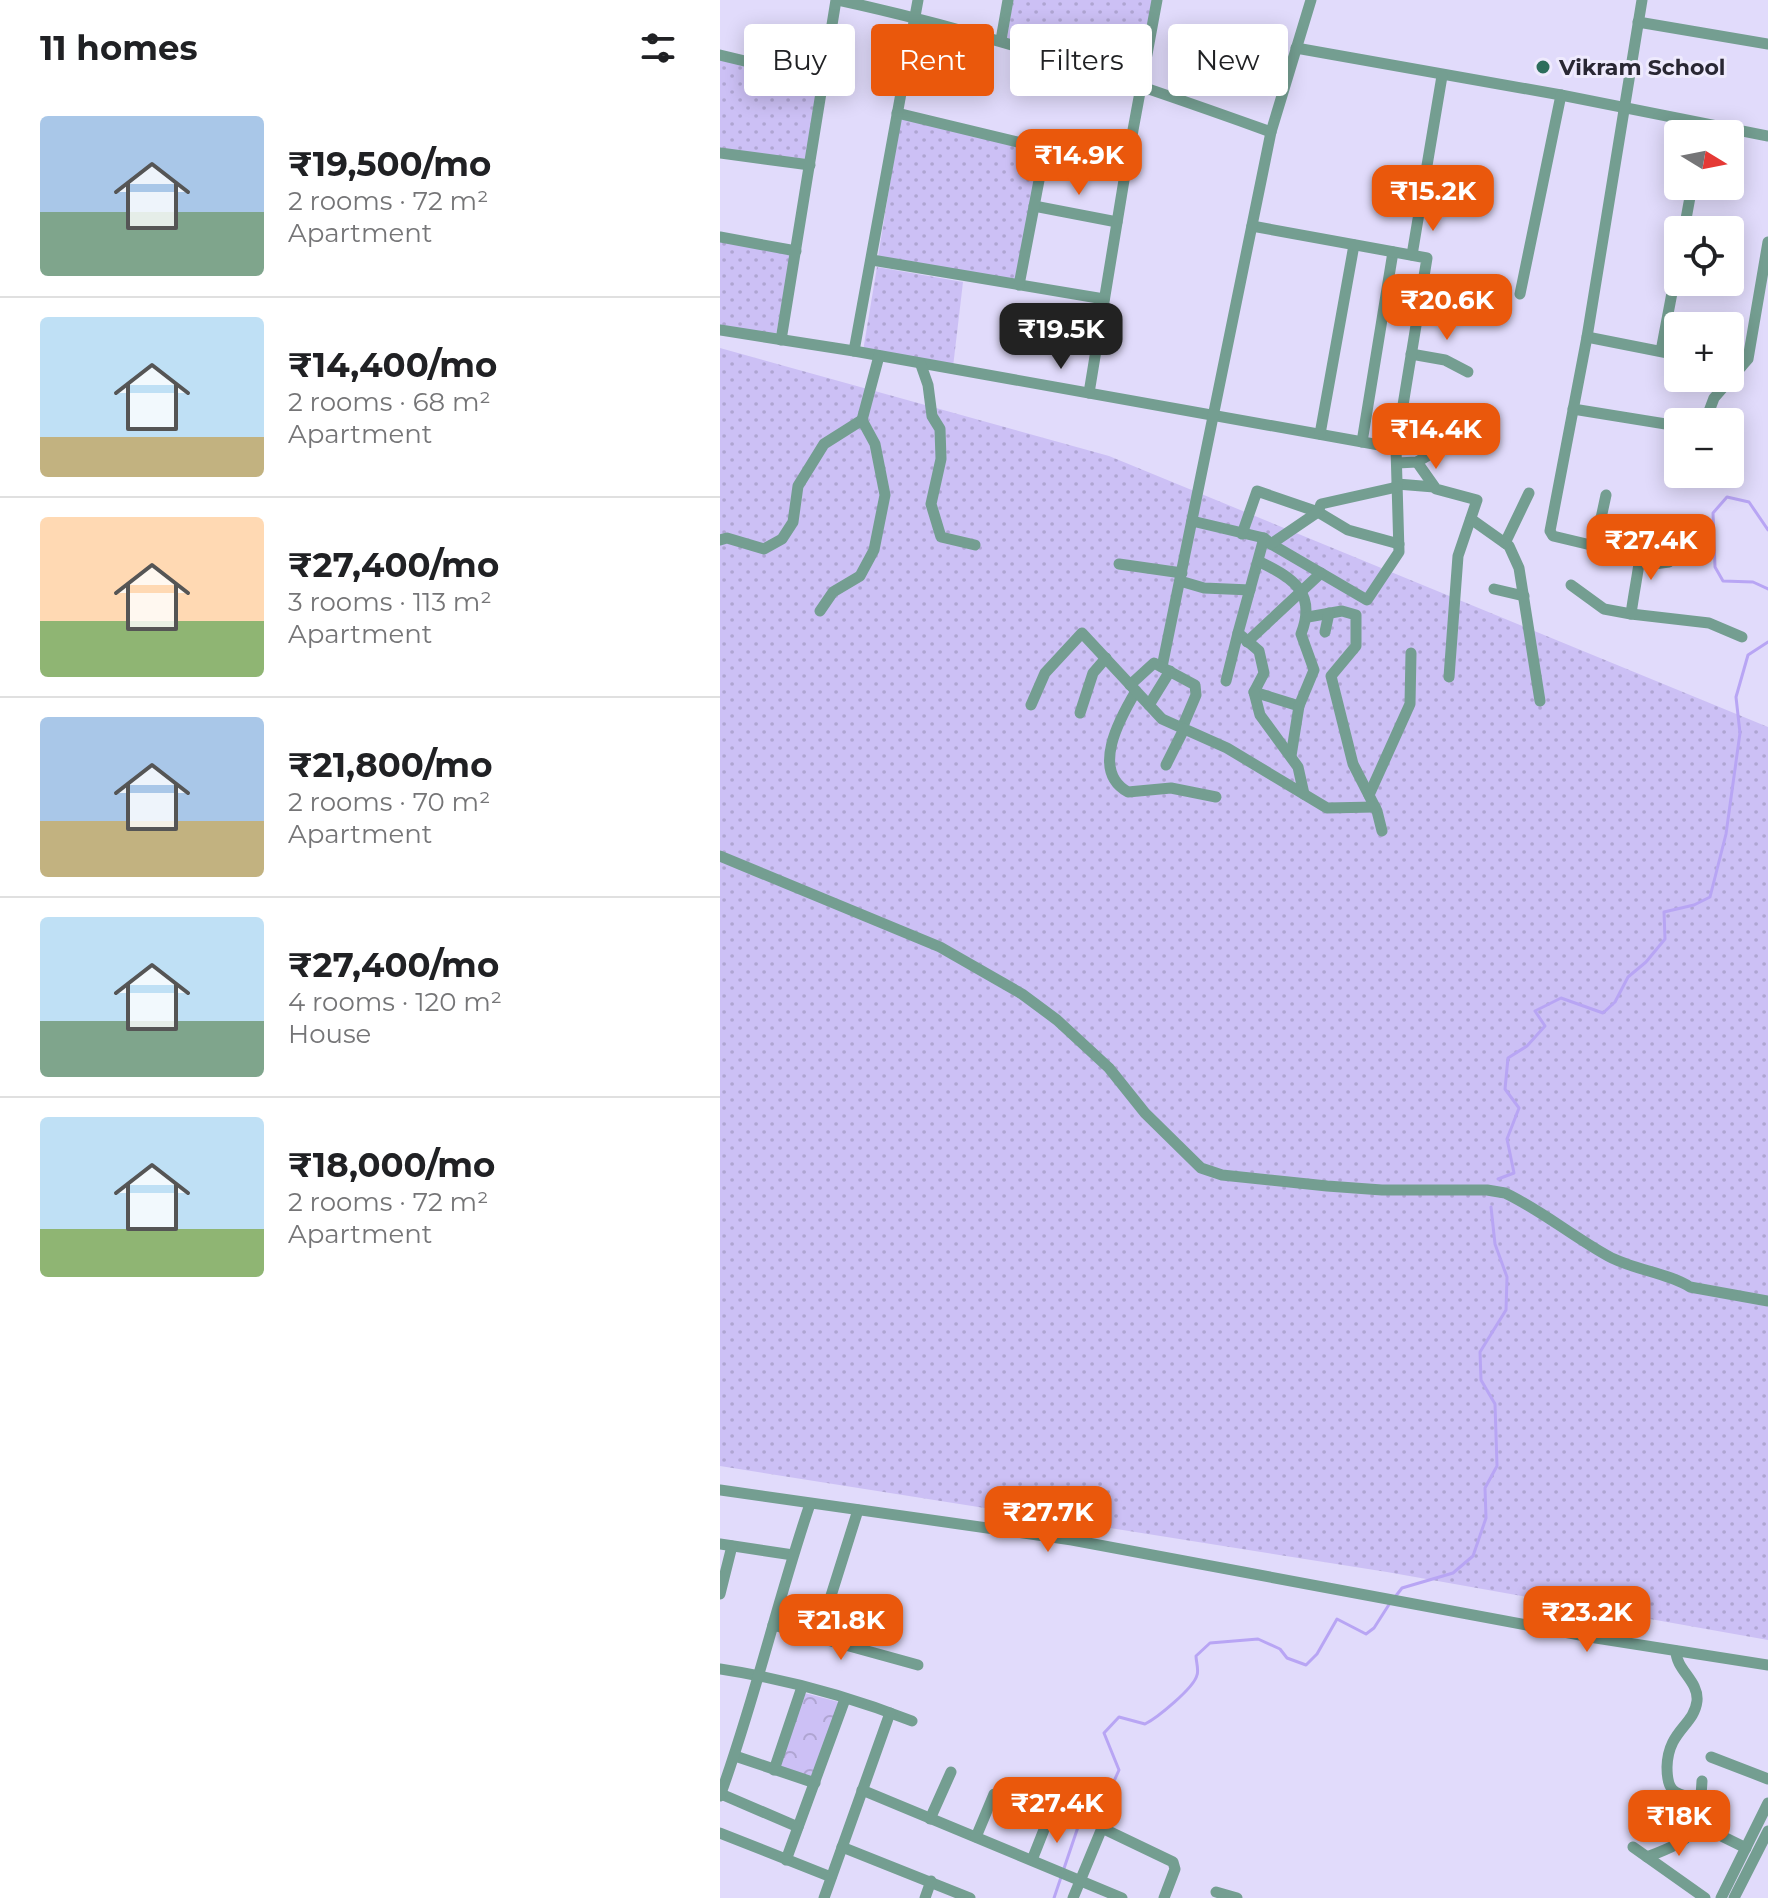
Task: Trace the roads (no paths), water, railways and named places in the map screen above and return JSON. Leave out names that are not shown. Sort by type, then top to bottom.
[{"type":"street","points":[[833,24],[837,0],[915,16],[1010,43]]},
{"type":"street","points":[[854,351],[918,0]]},
{"type":"street","points":[[1001,40],[1008,0]]},
{"type":"street","points":[[1152,31],[1157,0]]},
{"type":"street","points":[[1149,705],[1166,669],[1181,577],[1271,132],[1311,0]]},
{"type":"street","points":[[1606,495],[1595,546],[1553,536],[1550,531],[1587,337],[1642,0]]},
{"type":"street","points":[[1638,22],[1768,44]]},
{"type":"street","points":[[1296,48],[1624,107],[1671,120]]},
{"type":"street","points":[[720,55],[744,61]]},
{"type":"street","points":[[1412,255],[1442,76]]},
{"type":"street","points":[[1152,89],[1271,132]]},
{"type":"street","points":[[1520,294],[1561,95]]},
{"type":"street","points":[[781,340],[821,96]]},
{"type":"street","points":[[1089,393],[1141,96]]},
{"type":"street","points":[[897,113],[1126,168]]},
{"type":"street","points":[[1744,133],[1768,136]]},
{"type":"street","points":[[1019,285],[1045,149]]},
{"type":"street","points":[[720,153],[810,165]]},
{"type":"street","points":[[1034,206],[1117,222]]},
{"type":"street","points":[[1252,226],[1427,258],[1396,448],[1399,552],[1356,615],[1356,646],[1331,676],[1353,764],[1375,807],[1382,831]]},
{"type":"street","points":[[720,237],[796,251]]},
{"type":"street","points":[[1744,361],[1748,359],[1768,242]]},
{"type":"street","points":[[1320,434],[1354,245]]},
{"type":"street","points":[[1362,442],[1393,252]]},
{"type":"street","points":[[872,260],[1104,299]]},
{"type":"street","points":[[1661,351],[1671,296]]},
{"type":"street","points":[[720,330],[1396,448]]},
{"type":"street","points":[[1587,337],[1664,352]]},
{"type":"street","points":[[1411,354],[1449,361],[1468,372]]},
{"type":"street","points":[[720,540],[727,538],[764,549],[782,539],[793,522],[798,486],[824,444],[862,420],[879,356]]},
{"type":"street","points":[[921,365],[928,385],[932,416],[940,429],[941,459],[931,504],[941,537],[975,545]]},
{"type":"street","points":[[1199,412],[1221,389]]},
{"type":"street","points":[[1573,409],[1664,424]]},
{"type":"street","points":[[820,611],[833,592],[860,576],[874,550],[885,495],[875,444],[862,420]]},
{"type":"street","points":[[1397,463],[1417,462],[1461,436]]},
{"type":"street","points":[[1417,462],[1434,487],[1477,499],[1458,556],[1449,677]]},
{"type":"street","points":[[1226,681],[1243,637],[1250,590],[1268,541],[1318,512],[1321,504],[1397,485],[1434,487]]},
{"type":"street","points":[[1242,534],[1257,491],[1318,512],[1348,530],[1399,544]]},
{"type":"street","points":[[1505,543],[1529,493]]},
{"type":"street","points":[[1471,519],[1513,551],[1519,568],[1540,701]]},
{"type":"street","points":[[1600,519],[1643,525],[1642,558],[1631,614]]},
{"type":"street","points":[[1192,521],[1268,541],[1367,600]]},
{"type":"street","points":[[1642,558],[1654,564],[1669,562]]},
{"type":"street","points":[[1260,562],[1288,576],[1304,598],[1308,617],[1301,634],[1314,670],[1299,706],[1291,756]]},
{"type":"street","points":[[1119,564],[1181,577],[1204,588],[1250,590]]},
{"type":"street","points":[[1243,637],[1321,573]]},
{"type":"street","points":[[1571,585],[1604,609],[1709,623],[1742,637]]},
{"type":"street","points":[[1494,589],[1524,596]]},
{"type":"street","points":[[1308,617],[1342,611],[1356,615]]},
{"type":"street","points":[[1325,632],[1329,613]]},
{"type":"street","points":[[1031,705],[1045,673],[1082,633],[1162,719],[1227,748],[1327,808],[1375,807]]},
{"type":"street","points":[[1243,637],[1259,651],[1264,673],[1254,692],[1260,715],[1298,767],[1304,794]]},
{"type":"street","points":[[1369,795],[1410,704],[1411,653]]},
{"type":"street","points":[[1080,713],[1093,673],[1106,658]]},
{"type":"street","points":[[1166,765],[1197,688],[1153,663],[1133,688],[1120,720],[1111,751],[1110,769],[1115,783],[1135,793],[1171,788],[1216,797]]},
{"type":"street","points":[[1254,692],[1299,706]]},
{"type":"street","points":[[720,856],[940,947],[978,968],[1057,1020],[1109,1068],[1145,1113],[1201,1168],[1222,1175],[1382,1190],[1487,1190],[1505,1193],[1608,1256],[1639,1270],[1681,1281],[1690,1287],[1768,1301]]},
{"type":"street","points":[[720,1490],[1108,1546],[1379,1598],[1768,1665]]},
{"type":"street","points":[[798,1827],[720,1795],[735,1756],[810,1504]]},
{"type":"street","points":[[818,1637],[858,1510]]},
{"type":"street","points":[[720,1594],[726,1545],[793,1555]]},
{"type":"street","points":[[773,1625],[918,1665]]},
{"type":"street","points":[[1676,1651],[1678,1665],[1693,1685],[1697,1703],[1691,1717],[1670,1744],[1669,1786],[1672,1791],[1701,1800]]},
{"type":"street","points":[[720,1669],[760,1675],[912,1721]]},
{"type":"street","points":[[774,1770],[802,1687]]},
{"type":"street","points":[[786,1860],[845,1699]]},
{"type":"street","points":[[824,1898],[890,1713]]},
{"type":"street","points":[[735,1756],[815,1783]]},
{"type":"street","points":[[1711,1757],[1768,1779]]},
{"type":"street","points":[[930,1819],[951,1772]]},
{"type":"street","points":[[1647,1857],[1683,1842],[1697,1824],[1702,1781]]},
{"type":"street","points":[[862,1790],[1122,1898]]},
{"type":"street","points":[[976,1837],[994,1794]]},
{"type":"street","points":[[1721,1898],[1768,1803]]},
{"type":"street","points":[[1032,1860],[1049,1817]]},
{"type":"street","points":[[1697,1824],[1746,1848]]},
{"type":"street","points":[[1073,1898],[1076,1879],[1102,1828],[1173,1862],[1175,1869],[1164,1898]]},
{"type":"street","points":[[1734,1898],[1768,1831]]},
{"type":"street","points":[[720,1833],[831,1877]]},
{"type":"street","points":[[842,1847],[968,1898]]},
{"type":"street","points":[[1633,1847],[1705,1898]]},
{"type":"street","points":[[925,1898],[931,1881]]},
{"type":"street","points":[[1216,1892],[1237,1898]]},
{"type":"waterway","points":[[1768,530],[1749,502],[1727,497],[1713,513],[1715,567],[1723,581],[1753,582],[1768,589]]},
{"type":"waterway","points":[[1498,1179],[1514,1173],[1507,1139],[1519,1108],[1505,1089],[1508,1058],[1527,1046],[1545,1026],[1535,1011],[1561,998],[1603,1013],[1615,1002],[1628,977],[1646,962],[1665,939],[1664,912],[1694,905],[1710,897],[1726,834],[1740,733],[1736,697],[1748,655],[1768,642]]},
{"type":"waterway","points":[[1395,1597],[1402,1588],[1453,1573],[1473,1556],[1486,1518],[1485,1488],[1497,1466],[1495,1404],[1481,1380],[1480,1352],[1506,1310],[1507,1277],[1495,1244],[1491,1207]]},
{"type":"waterway","points":[[1054,1898],[1079,1824],[1095,1799],[1110,1790],[1119,1770],[1104,1733],[1119,1717],[1145,1724],[1166,1709],[1194,1681],[1198,1671],[1196,1656],[1210,1643],[1258,1639],[1280,1649],[1287,1658],[1306,1665],[1317,1654],[1337,1619],[1366,1634],[1374,1628],[1390,1603]]},
{"type":"place","name":"Vikram School","points":[[1543,67]]}]
